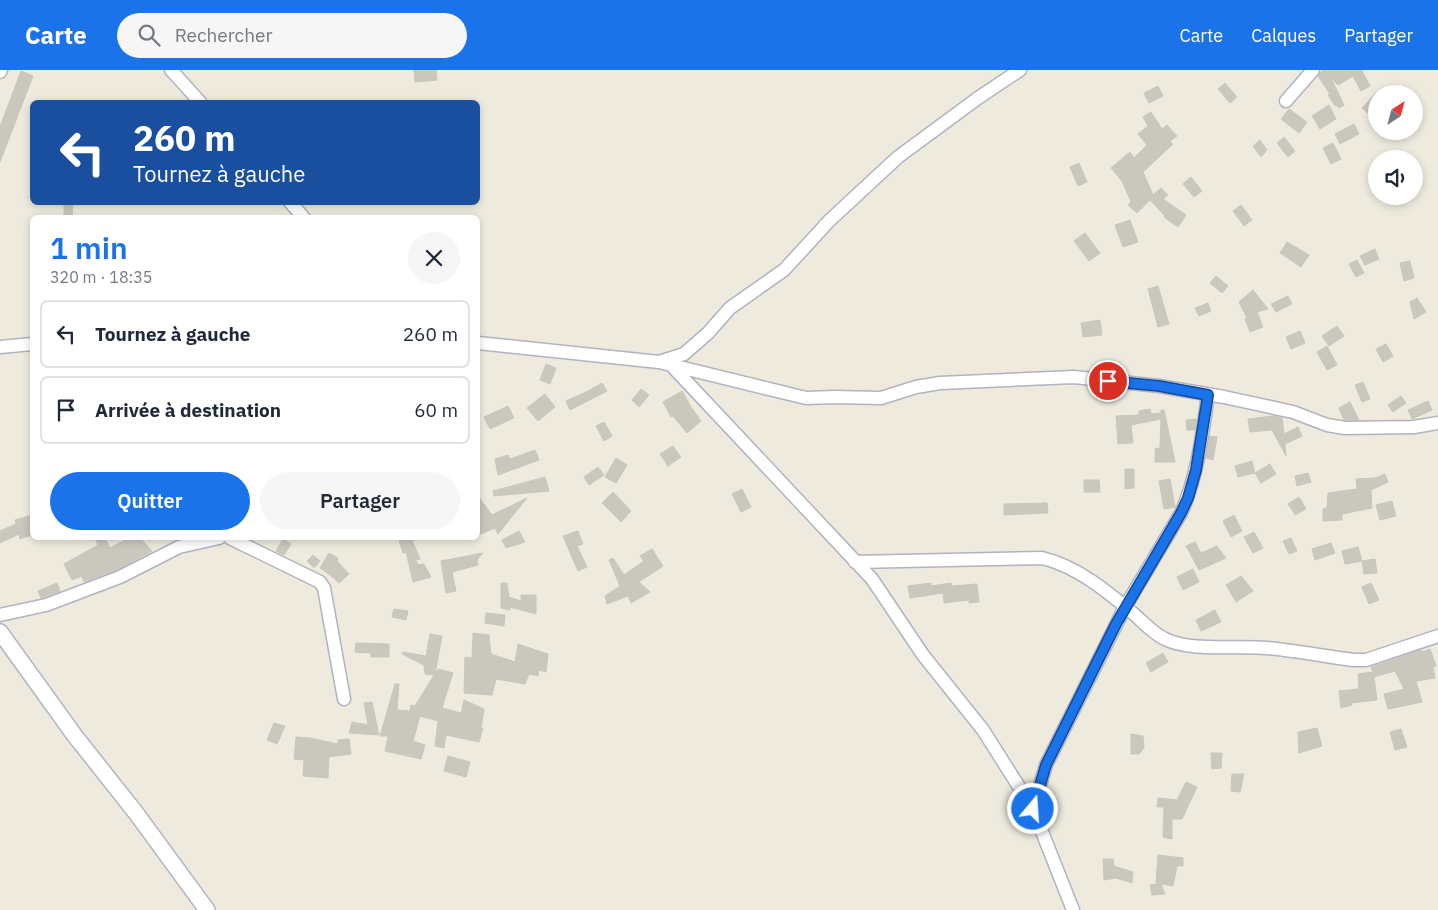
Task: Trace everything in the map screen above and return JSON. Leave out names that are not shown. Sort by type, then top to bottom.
[{"type":"street","points":[[171,70],[198,100]]},
{"type":"street","points":[[665,364],[684,354],[708,333],[730,308],[784,270],[835,215],[898,156],[1020,70]]},
{"type":"street","points":[[1286,102],[1314,70]]},
{"type":"street","points":[[293,205],[301,215]]},
{"type":"street","points":[[480,343],[665,364],[806,398],[881,398],[916,387],[940,383],[1074,377],[1159,386],[1208,395],[1293,412],[1327,425],[1345,428],[1414,427],[1432,424],[1438,433]]},
{"type":"street","points":[[0,347],[30,344]]},
{"type":"street","points":[[665,364],[872,579],[923,655],[983,730],[1033,809],[1073,910]]},
{"type":"street","points":[[1033,809],[1046,765],[1125,607],[1188,498],[1196,470],[1208,395]]},
{"type":"street","points":[[0,614],[46,605],[120,577],[179,547],[210,540]]},
{"type":"street","points":[[234,540],[320,582],[324,588],[344,699]]},
{"type":"street","points":[[855,562],[1042,558],[1058,562],[1082,575],[1163,638],[1174,643],[1191,646],[1266,648],[1366,660],[1438,636]]},
{"type":"street","points":[[0,632],[75,736],[136,813],[207,910]]},
{"type":"building","points":[[414,70],[436,70],[437,80],[415,82]]},
{"type":"building","points":[[1323,70],[1363,70],[1369,85],[1361,91],[1353,76],[1338,85],[1331,78],[1344,105],[1339,108],[1335,106],[1328,95],[1330,94],[1318,76]]},
{"type":"building","points":[[21,71],[33,76],[0,162],[0,127]]},
{"type":"building","points":[[1225,83],[1237,97],[1230,103],[1218,89]]},
{"type":"building","points":[[1158,86],[1163,96],[1149,103],[1144,93]]},
{"type":"building","points":[[1368,102],[1368,113],[1362,108]]},
{"type":"building","points":[[1329,105],[1336,119],[1320,129],[1312,116]]},
{"type":"building","points":[[1289,109],[1307,122],[1299,133],[1281,119]]},
{"type":"building","points":[[1151,112],[1162,129],[1167,125],[1177,136],[1170,141],[1173,144],[1143,172],[1153,195],[1161,188],[1168,195],[1163,199],[1186,215],[1178,227],[1164,217],[1150,200],[1137,213],[1128,205],[1131,202],[1122,181],[1111,168],[1130,152],[1134,158],[1147,145],[1138,134],[1148,126],[1143,117]]},
{"type":"building","points":[[1354,124],[1359,134],[1340,144],[1335,134]]},
{"type":"building","points":[[1284,137],[1295,151],[1288,157],[1277,143]]},
{"type":"building","points":[[1260,140],[1267,150],[1261,157],[1253,146]]},
{"type":"building","points":[[1333,143],[1341,159],[1331,164],[1323,148]]},
{"type":"building","points":[[1079,163],[1087,182],[1078,186],[1070,167]]},
{"type":"building","points":[[1191,177],[1202,191],[1194,197],[1183,184]]},
{"type":"building","points":[[64,205],[73,205],[72,215],[64,215]]},
{"type":"building","points":[[1241,205],[1252,220],[1244,226],[1233,211]]},
{"type":"building","points":[[1130,220],[1138,242],[1123,247],[1115,225]]},
{"type":"building","points":[[1085,233],[1100,253],[1089,261],[1074,241]]},
{"type":"building","points":[[1287,242],[1309,255],[1301,267],[1280,253]]},
{"type":"building","points":[[1375,249],[1379,259],[1365,265],[1360,256]]},
{"type":"building","points":[[1357,260],[1364,273],[1356,277],[1349,264]]},
{"type":"building","points":[[1410,261],[1414,278],[1404,281],[1400,263]]},
{"type":"building","points":[[1216,276],[1228,286],[1222,293],[1210,283]]},
{"type":"building","points":[[1158,286],[1169,324],[1158,327],[1148,289]]},
{"type":"building","points":[[1253,290],[1268,309],[1257,312],[1263,327],[1250,332],[1245,319],[1247,318],[1239,302]]},
{"type":"building","points":[[1288,296],[1292,304],[1276,312],[1271,304]]},
{"type":"building","points":[[1417,298],[1426,312],[1414,319],[1410,302]]},
{"type":"building","points":[[1208,303],[1211,311],[1199,316],[1195,308]]},
{"type":"building","points":[[1100,320],[1102,335],[1083,337],[1081,323]]},
{"type":"building","points":[[1337,326],[1344,336],[1329,346],[1322,336]]},
{"type":"building","points":[[1300,331],[1305,343],[1291,349],[1286,337]]},
{"type":"building","points":[[1386,344],[1393,356],[1383,362],[1376,349]]},
{"type":"building","points":[[1327,346],[1337,365],[1327,370],[1317,352]]},
{"type":"building","points":[[546,364],[556,368],[550,384],[540,380]]},
{"type":"building","points":[[1363,382],[1370,399],[1362,402],[1355,385]]},
{"type":"building","points":[[602,383],[607,391],[570,410],[566,401]]},
{"type":"building","points":[[641,389],[649,395],[639,407],[632,400]]},
{"type":"building","points":[[682,391],[701,421],[687,433],[673,416],[671,417],[663,402]]},
{"type":"building","points":[[545,394],[555,407],[538,421],[527,408]]},
{"type":"building","points":[[1401,396],[1406,403],[1393,412],[1388,405]]},
{"type":"building","points":[[1428,401],[1432,410],[1412,419],[1408,410]]},
{"type":"building","points":[[1350,402],[1359,420],[1344,420],[1339,408]]},
{"type":"building","points":[[508,406],[514,418],[490,429],[484,417]]},
{"type":"building","points":[[1150,409],[1151,414],[1161,413],[1161,410],[1164,410],[1175,462],[1155,462],[1155,449],[1160,448],[1161,419],[1131,425],[1133,443],[1118,444],[1116,416],[1139,415],[1139,411]]},
{"type":"building","points":[[1273,416],[1282,418],[1284,434],[1298,427],[1302,436],[1285,444],[1286,456],[1272,430],[1250,432],[1248,419]]},
{"type":"building","points":[[1196,419],[1195,430],[1187,430],[1186,420]]},
{"type":"building","points":[[604,422],[612,436],[604,441],[596,426]]},
{"type":"building","points":[[1210,436],[1217,437],[1213,460],[1206,458]]},
{"type":"building","points":[[673,446],[681,457],[668,466],[660,454]]},
{"type":"building","points":[[535,450],[539,460],[498,475],[495,459],[508,455],[510,459]]},
{"type":"building","points":[[616,458],[627,465],[616,483],[605,477]]},
{"type":"building","points":[[1252,461],[1255,473],[1238,477],[1235,466]]},
{"type":"building","points":[[1270,464],[1276,474],[1261,483],[1255,473]]},
{"type":"building","points":[[598,467],[604,475],[589,485],[584,477]]},
{"type":"building","points":[[1125,469],[1134,469],[1134,488],[1125,489]]},
{"type":"building","points":[[1308,473],[1311,482],[1297,486],[1295,476]]},
{"type":"building","points":[[1385,474],[1388,482],[1371,490],[1372,508],[1342,514],[1342,520],[1323,521],[1323,509],[1327,508],[1328,493],[1357,489],[1356,479],[1375,478]]},
{"type":"building","points":[[545,477],[549,491],[494,496],[493,491]]},
{"type":"building","points":[[1170,479],[1175,507],[1164,509],[1159,481]]},
{"type":"building","points":[[1084,480],[1099,480],[1100,492],[1084,492]]},
{"type":"building","points":[[742,489],[751,507],[741,512],[732,494]]},
{"type":"building","points":[[613,492],[631,511],[621,522],[602,503]]},
{"type":"building","points":[[1299,497],[1306,509],[1295,515],[1288,504]]},
{"type":"building","points":[[527,498],[498,534],[495,528],[480,534],[480,499],[492,515]]},
{"type":"building","points":[[1392,501],[1396,516],[1380,520],[1376,505]]},
{"type":"building","points":[[1047,503],[1048,513],[1004,515],[1004,504]]},
{"type":"building","points":[[1234,515],[1242,531],[1231,537],[1223,521]]},
{"type":"building","points":[[30,516],[30,536],[20,539],[19,534],[0,543],[0,531],[16,524],[15,520]]},
{"type":"building","points":[[519,531],[525,542],[506,548],[502,540]]},
{"type":"building","points":[[578,531],[583,544],[577,546],[587,567],[578,571],[563,536]]},
{"type":"building","points":[[1254,532],[1263,548],[1253,553],[1244,537]]},
{"type":"building","points":[[1291,538],[1297,551],[1289,554],[1283,541]]},
{"type":"building","points":[[96,540],[106,540],[110,548],[125,540],[142,540],[152,551],[117,570],[84,582],[82,576],[72,580],[64,564],[98,545]]},
{"type":"building","points":[[282,540],[291,544],[284,555],[276,551]]},
{"type":"building","points":[[412,540],[420,559],[416,560],[418,565],[424,564],[431,577],[413,582],[406,552],[403,553],[399,541]]},
{"type":"building","points":[[1195,542],[1201,553],[1217,546],[1226,558],[1199,570],[1186,546]]},
{"type":"building","points":[[1331,543],[1335,553],[1315,560],[1312,549]]},
{"type":"building","points":[[1358,547],[1362,561],[1345,564],[1342,551]]},
{"type":"building","points":[[652,549],[663,566],[639,582],[650,592],[631,603],[628,596],[607,604],[605,596],[620,586],[609,560],[613,558],[624,575],[644,561],[640,556]]},
{"type":"building","points":[[329,553],[338,558],[337,561],[349,574],[339,583],[320,568]]},
{"type":"building","points":[[483,553],[477,560],[478,565],[452,572],[456,591],[446,593],[441,561]]},
{"type":"building","points":[[313,555],[320,561],[314,568],[307,561]]},
{"type":"building","points":[[1375,559],[1377,573],[1364,574],[1362,561]]},
{"type":"building","points":[[1193,569],[1199,582],[1183,590],[1177,577]]},
{"type":"building","points":[[1241,576],[1253,591],[1236,602],[1226,585]]},
{"type":"building","points":[[57,583],[60,591],[41,598],[38,591]]},
{"type":"building","points":[[501,583],[507,583],[509,597],[521,601],[521,595],[536,595],[536,614],[510,607],[510,610],[501,608]]},
{"type":"building","points":[[931,583],[931,586],[951,583],[952,586],[977,584],[979,602],[969,603],[969,600],[944,603],[943,593],[910,598],[908,586]]},
{"type":"building","points":[[1371,583],[1379,600],[1369,604],[1362,587]]},
{"type":"building","points":[[394,609],[408,611],[406,620],[392,617]]},
{"type":"building","points":[[1215,610],[1221,622],[1201,631],[1196,620]]},
{"type":"building","points":[[486,613],[505,615],[504,626],[485,623]]},
{"type":"building","points":[[473,633],[489,635],[491,654],[515,662],[518,644],[548,654],[546,672],[539,670],[538,676],[529,674],[525,684],[496,679],[492,695],[464,693],[465,657],[472,658]]},
{"type":"building","points":[[430,634],[442,636],[435,674],[438,669],[453,673],[442,708],[461,713],[464,700],[484,709],[481,728],[483,728],[479,742],[446,735],[444,748],[435,746],[438,721],[420,716],[413,741],[425,745],[421,759],[385,751],[388,736],[380,736],[395,684],[399,684],[397,710],[410,711],[411,705],[415,706],[434,675],[425,674],[424,665],[402,654],[403,652],[426,656]]},
{"type":"building","points":[[356,643],[389,644],[389,657],[371,657],[371,653],[355,652]]},
{"type":"building","points":[[1430,649],[1436,666],[1433,667],[1435,678],[1416,681],[1422,702],[1388,709],[1384,694],[1404,689],[1395,671],[1374,677],[1377,700],[1352,703],[1352,705],[1341,708],[1339,691],[1359,689],[1358,674],[1373,672],[1371,667],[1421,650],[1422,652]]},
{"type":"building","points":[[1163,653],[1168,662],[1151,672],[1146,663]]},
{"type":"building","points":[[372,702],[379,735],[349,733],[352,722],[368,725],[364,703]]},
{"type":"building","points":[[274,723],[285,726],[277,744],[267,740]]},
{"type":"building","points":[[1317,728],[1322,746],[1299,753],[1298,732]]},
{"type":"building","points":[[1401,729],[1407,747],[1395,750],[1390,732]]},
{"type":"building","points":[[1131,734],[1143,736],[1144,748],[1139,754],[1131,754]]},
{"type":"building","points":[[296,737],[338,744],[338,740],[349,739],[351,754],[329,757],[328,778],[303,776],[304,760],[294,759]]},
{"type":"building","points":[[1211,753],[1222,753],[1221,768],[1212,769]]},
{"type":"building","points":[[448,756],[470,762],[466,777],[444,771]]},
{"type":"building","points":[[1232,774],[1244,774],[1240,792],[1231,791]]},
{"type":"building","points":[[1186,782],[1197,787],[1182,819],[1172,819],[1172,839],[1163,837],[1164,807],[1157,807],[1158,798],[1177,800]]},
{"type":"building","points":[[1158,855],[1183,858],[1183,866],[1177,866],[1173,886],[1156,883]]},
{"type":"building","points":[[1103,859],[1113,859],[1114,866],[1133,872],[1132,883],[1116,878],[1104,880]]},
{"type":"building","points":[[1161,884],[1165,894],[1152,895],[1150,885]]},
{"type":"route","points":[[1033,809],[1046,765],[1125,607],[1181,513],[1188,498],[1196,470],[1208,395],[1159,386],[1108,381]]}]
